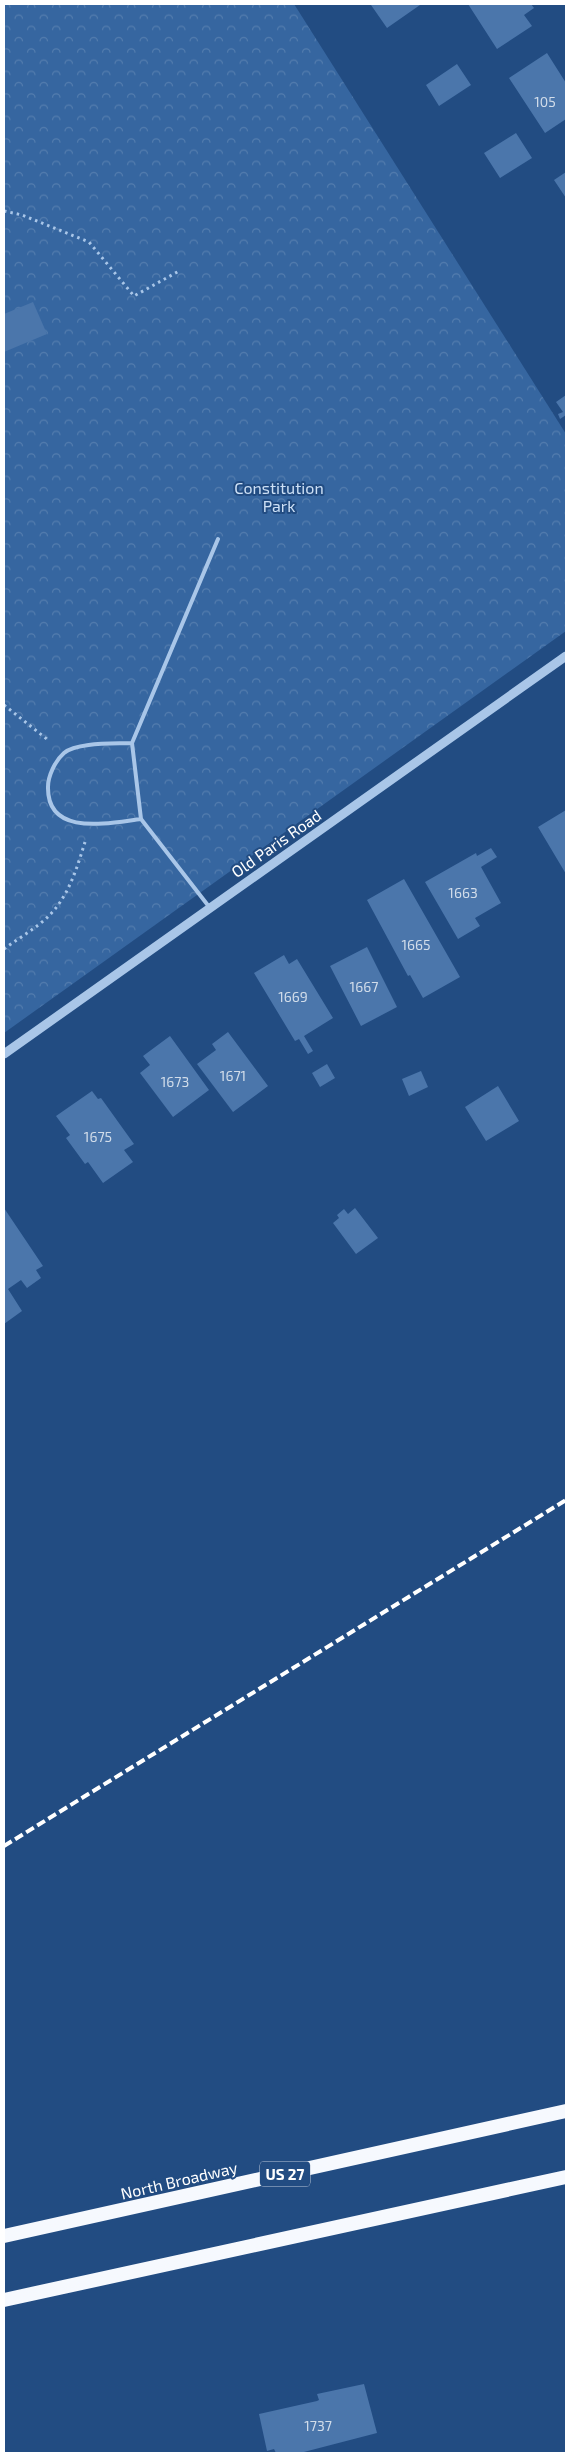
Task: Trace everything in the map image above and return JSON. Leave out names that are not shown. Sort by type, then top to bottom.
[{"type":"highway","name":"North Broadway","points":[[4,2236],[566,2112]]},
{"type":"highway","points":[[4,2300],[566,2177]]},
{"type":"street","name":"Old Paris Road","points":[[4,1054],[566,656]]},
{"type":"lane","points":[[210,908],[141,819],[132,743],[218,539]]},
{"type":"lane","points":[[132,743],[81,746],[64,753],[54,766],[48,780],[48,800],[53,811],[65,820],[90,824],[141,819]]},
{"type":"path","points":[[4,211],[22,215],[88,242],[134,296],[179,271]]},
{"type":"path","points":[[4,705],[64,753]]},
{"type":"path","points":[[4,949],[43,922],[58,905],[73,879],[90,824]]},
{"type":"green space","name":"Constitution Park","points":[[4,4],[294,4],[566,434],[566,631],[4,1033]]},
{"type":"building","points":[[468,4],[531,4],[534,8],[524,15],[532,26],[497,49]]},
{"type":"building","points":[[371,5],[420,5],[387,28]]},
{"type":"building","points":[[547,53],[566,83],[566,119],[545,133],[509,78]]},
{"type":"building","points":[[457,64],[471,85],[439,106],[426,85]]},
{"type":"building","points":[[516,133],[532,158],[500,178],[484,153]]},
{"type":"building","points":[[566,172],[566,198],[554,180]]},
{"type":"building","points":[[33,302],[47,334],[4,352],[4,314]]},
{"type":"building","points":[[566,395],[566,415],[560,419],[558,414],[563,412],[556,402]]},
{"type":"building","points":[[566,810],[566,874],[538,827]]},
{"type":"building","points":[[491,848],[497,857],[481,867],[501,903],[475,918],[480,926],[458,939],[425,882],[476,853],[477,856]]},
{"type":"building","points":[[404,879],[460,977],[423,998],[410,975],[408,976],[367,900]]},
{"type":"building","points":[[367,947],[397,1007],[361,1026],[330,966]]},
{"type":"building","points":[[284,955],[289,964],[297,959],[333,1018],[304,1036],[313,1051],[308,1054],[299,1039],[295,1041],[254,973]]},
{"type":"building","points":[[228,1032],[268,1086],[233,1112],[197,1064],[216,1050],[212,1044]]},
{"type":"building","points":[[170,1036],[209,1090],[173,1117],[140,1073],[150,1065],[143,1056]]},
{"type":"building","points":[[327,1064],[335,1078],[320,1087],[312,1073]]},
{"type":"building","points":[[421,1071],[428,1087],[409,1096],[402,1079]]},
{"type":"building","points":[[498,1086],[519,1121],[486,1141],[465,1107]]},
{"type":"building","points":[[92,1091],[98,1099],[101,1098],[134,1144],[124,1150],[133,1162],[103,1183],[88,1162],[85,1164],[66,1138],[70,1135],[56,1116]]},
{"type":"building","points":[[4,1208],[43,1266],[36,1270],[41,1278],[27,1288],[21,1280],[8,1289],[22,1311],[4,1324]]},
{"type":"building","points":[[355,1208],[378,1238],[356,1254],[333,1223],[339,1218],[337,1215],[344,1209],[348,1214]]},
{"type":"building","points":[[364,2384],[377,2433],[300,2453],[276,2453],[274,2449],[267,2451],[259,2414],[317,2401],[319,2400],[317,2394]]},
{"type":"railway","points":[[4,1846],[566,1500]]}]
